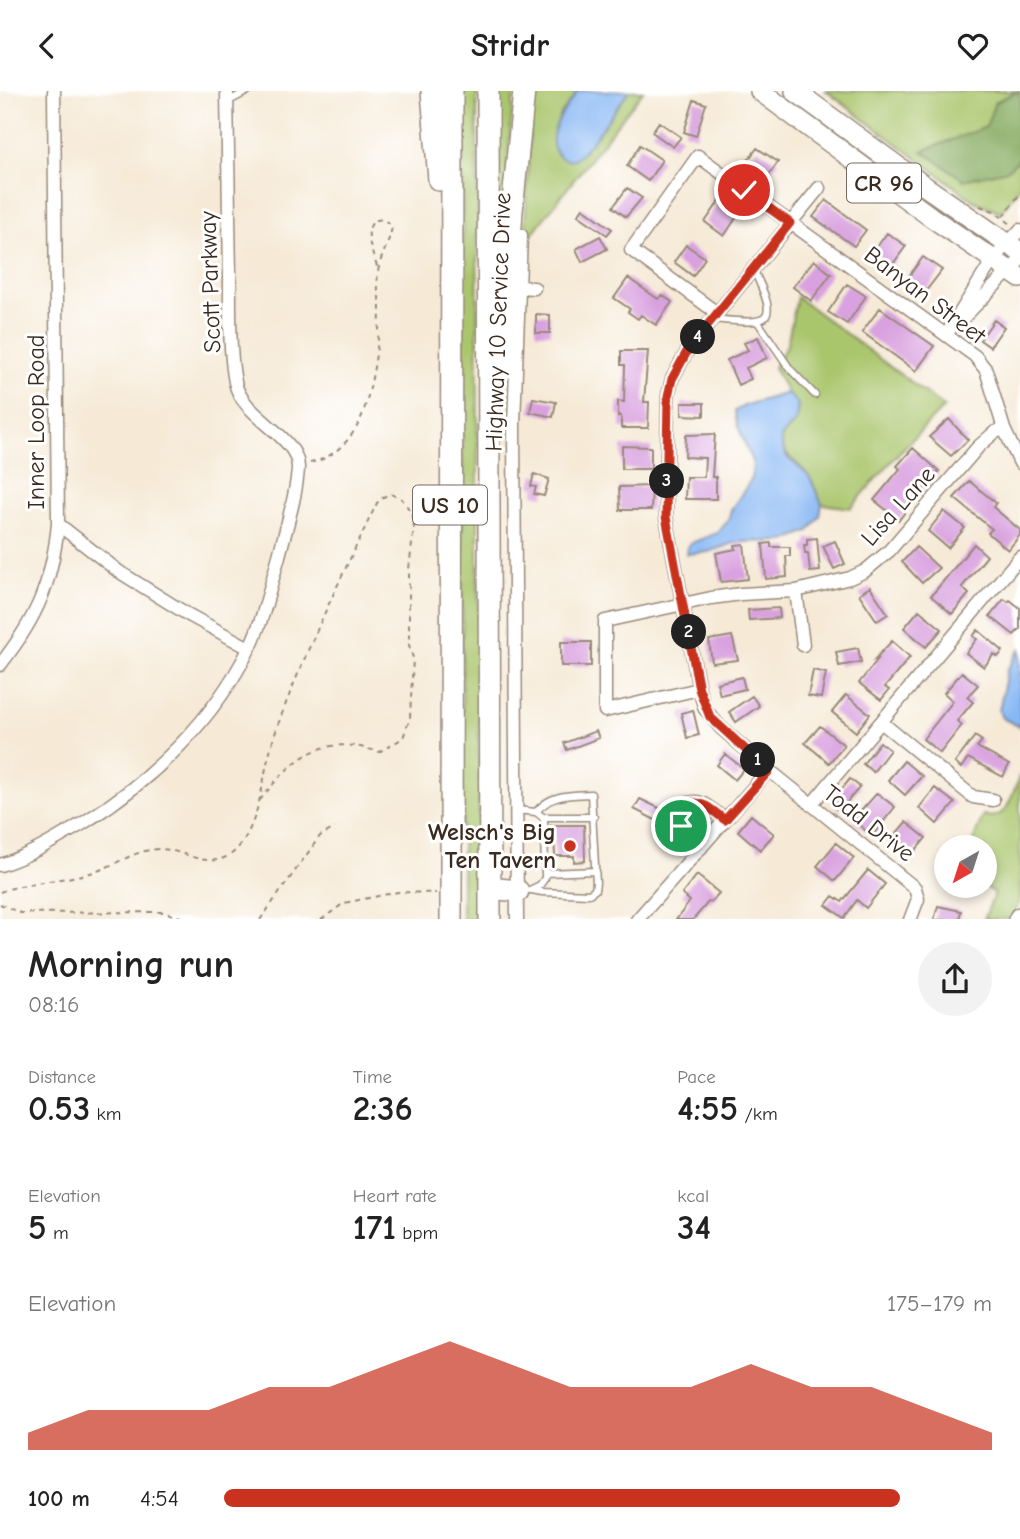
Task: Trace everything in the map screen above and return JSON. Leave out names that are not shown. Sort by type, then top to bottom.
[{"type":"highway","points":[[432,91],[450,319]]},
{"type":"highway","name":"US 10","points":[[451,919],[452,91]]},
{"type":"highway","name":"US 10","points":[[488,91],[489,919]]},
{"type":"highway","points":[[490,502],[524,91]]},
{"type":"highway","points":[[490,888],[525,890]]},
{"type":"main road","name":"CR 96","points":[[760,91],[931,217],[993,258],[1017,270]]},
{"type":"main road","name":"CR 96","points":[[795,91],[926,187],[1016,242]]},
{"type":"street","name":"Inner Loop Road","points":[[54,91],[58,524],[118,571],[187,614],[250,648]]},
{"type":"street","name":"Highway 10 Service Drive","points":[[517,919],[525,890],[516,810],[514,424],[526,130],[524,91]]},
{"type":"street","name":"Scott Parkway","points":[[227,97],[230,310],[234,382],[240,399],[292,449],[299,466]]},
{"type":"street","name":"Banyan Street","points":[[714,316],[631,250],[698,156],[975,356],[986,370],[1004,429],[1020,463]]},
{"type":"street","name":"Todd Drive","points":[[819,188],[714,316],[672,379],[668,396],[666,517],[699,689],[710,717],[769,771],[915,888],[918,899],[910,919]]},
{"type":"street","points":[[947,334],[993,258],[1016,242]]},
{"type":"street","points":[[947,334],[1017,270]]},
{"type":"street","points":[[519,287],[534,288]]},
{"type":"street","name":"Lisa Lane","points":[[699,689],[605,711],[605,621],[741,594],[796,591],[850,579],[878,562],[978,447],[995,432],[1004,429]]},
{"type":"street","points":[[0,865],[36,850],[109,806],[149,775],[202,721],[250,648],[267,599],[291,511],[299,466]]},
{"type":"street","points":[[0,665],[18,642],[46,588],[54,560],[58,524]]},
{"type":"street","points":[[811,805],[1020,557]]},
{"type":"street","points":[[796,591],[803,645]]},
{"type":"street","points":[[881,722],[973,797],[993,800]]},
{"type":"street","points":[[637,919],[769,771]]},
{"type":"street","points":[[701,848],[681,826],[679,811],[689,803],[699,802],[725,820]]},
{"type":"lane","points":[[227,97],[248,91]]},
{"type":"lane","points":[[753,269],[769,305],[767,314],[758,322]]},
{"type":"lane","points":[[714,316],[758,322],[790,369],[815,395]]},
{"type":"lane","points":[[592,794],[596,871],[594,890],[589,894],[525,890],[543,882],[546,873],[540,806],[559,795],[592,794]]},
{"type":"lane","points":[[516,810],[594,817]]},
{"type":"lane","points":[[546,873],[596,871]]},
{"type":"path","points":[[1002,217],[1020,194]]},
{"type":"path","points":[[299,466],[321,461],[345,444],[358,425],[375,357],[380,312],[378,269],[368,233],[372,223],[378,219],[386,220],[392,226],[378,269]]},
{"type":"path","points":[[0,892],[94,872],[143,851],[162,849],[197,858],[226,858],[244,839],[261,800],[274,783],[306,754],[318,748],[342,744],[358,745],[379,752],[403,737],[410,718],[414,659],[409,645],[409,569],[414,527],[411,512],[402,499],[391,494],[377,503],[319,624],[269,753],[261,800]]},
{"type":"path","points":[[260,919],[320,836],[335,828]]},
{"type":"path","points":[[321,919],[344,903],[398,891],[451,894]]},
{"type":"path","points":[[0,904],[20,913],[163,912],[191,919]]},
{"type":"green space","points":[[463,91],[477,91],[479,919],[462,919]]},
{"type":"green space","points":[[498,91],[514,91],[499,257]]},
{"type":"green space","points":[[532,91],[578,91],[560,116],[553,145],[582,152],[629,91],[643,91],[524,244]]},
{"type":"green space","points":[[826,91],[1020,91],[1020,95],[1016,92],[995,102],[987,127],[1007,170],[1020,159],[1020,186],[1001,212],[974,201]]},
{"type":"green space","points":[[1016,92],[1020,95],[1020,159],[1007,170],[964,180],[922,151],[986,127],[995,102]]},
{"type":"green space","points":[[797,297],[944,407],[896,456],[851,508],[822,504],[810,478],[788,456],[782,445],[781,437],[796,421],[798,404],[787,393],[774,367],[787,345]]},
{"type":"green space","points":[[1020,774],[1020,901],[1012,919],[984,919],[993,898],[998,898],[998,835],[976,835],[983,815],[998,815],[1004,811]]},
{"type":"green space","points":[[698,808],[707,812],[711,821],[707,830],[698,834],[689,830],[685,821],[689,812]]},
{"type":"water","points":[[578,91],[629,91],[586,148],[573,159],[567,160],[558,155],[554,147],[554,130]]},
{"type":"water","points":[[787,393],[798,404],[796,421],[781,437],[782,446],[787,457],[809,476],[822,504],[820,516],[809,531],[784,541],[737,542],[708,552],[687,554],[691,543],[717,533],[728,521],[731,510],[751,480],[753,464],[737,424],[735,411]]},
{"type":"water","points":[[1020,649],[1020,727],[1002,718],[999,711],[1007,670]]},
{"type":"building","points":[[694,100],[706,104],[696,136],[684,132]]},
{"type":"building","points":[[659,122],[681,137],[673,147],[652,132]]},
{"type":"building","points":[[640,145],[662,160],[648,181],[627,166]]},
{"type":"building","points":[[757,148],[778,162],[762,185],[741,170]]},
{"type":"building","points":[[627,188],[642,198],[626,217],[613,207]]},
{"type":"building","points":[[723,196],[742,209],[724,236],[705,222]]},
{"type":"building","points":[[826,200],[866,230],[854,246],[813,217]]},
{"type":"building","points":[[583,208],[612,229],[607,235],[578,215]]},
{"type":"building","points":[[887,233],[906,246],[887,272],[869,258]]},
{"type":"building","points":[[600,236],[607,249],[582,262],[576,249]]},
{"type":"building","points":[[686,245],[705,258],[693,276],[674,262]]},
{"type":"building","points":[[923,257],[942,270],[922,296],[904,283]]},
{"type":"building","points":[[814,260],[831,274],[811,301],[793,287]]},
{"type":"building","points":[[628,278],[658,299],[662,295],[672,302],[656,325],[641,315],[638,319],[628,312],[630,309],[614,298]]},
{"type":"building","points":[[847,284],[866,296],[847,324],[828,312]]},
{"type":"building","points":[[880,308],[934,346],[916,371],[862,332]]},
{"type":"building","points":[[536,314],[550,315],[550,333],[536,333]]},
{"type":"building","points":[[994,320],[1004,327],[990,347],[980,340]]},
{"type":"building","points":[[758,337],[767,358],[746,368],[751,379],[738,385],[727,360],[748,350],[744,343]]},
{"type":"building","points":[[621,351],[648,351],[644,402],[649,402],[648,428],[621,428],[618,401],[624,402],[625,365],[621,365]]},
{"type":"building","points":[[533,398],[556,402],[553,417],[530,412]]},
{"type":"building","points":[[682,403],[704,403],[704,416],[682,415]]},
{"type":"building","points":[[949,419],[968,440],[951,456],[929,437]]},
{"type":"building","points":[[715,434],[712,477],[716,477],[716,499],[685,499],[686,477],[704,477],[705,458],[685,457],[686,435]]},
{"type":"building","points":[[622,446],[651,447],[651,469],[622,469]]},
{"type":"building","points":[[913,448],[939,471],[899,520],[874,500],[900,469],[897,466]]},
{"type":"building","points":[[534,474],[549,479],[544,496],[534,494],[536,487],[531,486]]},
{"type":"building","points":[[969,481],[996,503],[993,507],[1020,530],[1020,535],[1008,550],[988,533],[992,529],[954,498]]},
{"type":"building","points":[[652,486],[651,510],[620,510],[619,487]]},
{"type":"building","points":[[944,511],[965,528],[948,548],[928,531]]},
{"type":"building","points":[[817,538],[820,571],[810,572],[808,553],[805,553],[804,545],[807,545],[807,539]]},
{"type":"building","points":[[835,541],[845,564],[834,569],[823,546]]},
{"type":"building","points":[[771,543],[771,547],[790,547],[790,556],[786,556],[787,577],[766,579],[763,544]]},
{"type":"building","points":[[744,544],[748,579],[721,582],[716,553],[736,549],[735,545]]},
{"type":"building","points":[[974,544],[987,556],[962,587],[969,594],[952,614],[931,596]]},
{"type":"building","points":[[916,547],[939,568],[922,583],[902,562]]},
{"type":"building","points":[[870,587],[888,614],[877,621],[859,594]]},
{"type":"building","points":[[1004,599],[1020,608],[1020,629],[1014,635],[990,616]]},
{"type":"building","points":[[779,608],[780,618],[749,620],[748,610]]},
{"type":"building","points":[[919,610],[942,629],[926,647],[904,628]]},
{"type":"building","points":[[978,630],[1003,651],[998,657],[994,654],[984,667],[966,653],[977,639],[973,636]]},
{"type":"building","points":[[732,636],[738,660],[712,663],[709,640]]},
{"type":"building","points":[[892,641],[910,657],[885,687],[889,690],[881,700],[859,683],[878,659],[874,660]]},
{"type":"building","points":[[561,642],[591,642],[591,666],[561,666]]},
{"type":"building","points":[[858,648],[861,662],[839,666],[836,652]]},
{"type":"building","points":[[813,670],[826,673],[821,698],[808,696]]},
{"type":"building","points":[[962,672],[978,685],[967,697],[973,702],[957,721],[962,725],[940,753],[923,739],[953,701],[944,693]]},
{"type":"building","points":[[742,677],[745,689],[720,695],[717,683]]},
{"type":"building","points":[[846,695],[870,714],[856,732],[832,712]]},
{"type":"building","points":[[752,696],[759,706],[736,722],[729,712]]},
{"type":"building","points":[[693,710],[699,735],[687,738],[681,713]]},
{"type":"building","points":[[820,726],[844,745],[829,763],[805,743]]},
{"type":"building","points":[[596,731],[599,738],[567,750],[564,743]]},
{"type":"building","points":[[975,736],[982,741],[977,747],[1009,765],[1003,777],[968,758],[961,768],[955,763]]},
{"type":"building","points":[[880,742],[890,750],[873,772],[863,764]]},
{"type":"building","points":[[725,754],[744,769],[735,780],[717,765]]},
{"type":"building","points":[[904,761],[922,776],[905,795],[888,780]]},
{"type":"building","points":[[850,779],[860,787],[840,810],[831,802]]},
{"type":"building","points":[[935,788],[955,803],[937,824],[919,808]]},
{"type":"building","points":[[877,793],[895,807],[872,836],[853,820]]},
{"type":"building","points":[[640,799],[663,810],[657,821],[634,809]]},
{"type":"building","points":[[751,815],[774,834],[760,850],[738,831]]},
{"type":"building","points":[[906,822],[926,838],[910,857],[890,841]]},
{"type":"building","name":"Welsch's Big Ten Tavern","points":[[551,825],[584,825],[585,861],[574,862],[574,856],[555,856]]},
{"type":"building","points":[[836,843],[854,858],[835,881],[817,866]]},
{"type":"building","points":[[868,870],[885,884],[866,908],[857,900],[844,918],[826,905],[833,896],[842,902]]},
{"type":"building","points":[[697,875],[719,893],[694,919],[677,919],[690,901],[682,894]]},
{"type":"building","points":[[938,906],[961,911],[959,919],[934,919]]},
{"type":"place","name":"Welsch's Big Ten Tavern","points":[[570,846]]},
{"type":"route","points":[[681,826],[679,811],[689,803],[699,802],[706,805],[725,820],[769,771],[720,727],[705,709],[666,517],[668,396],[672,379],[689,348],[790,223],[744,190]]}]
